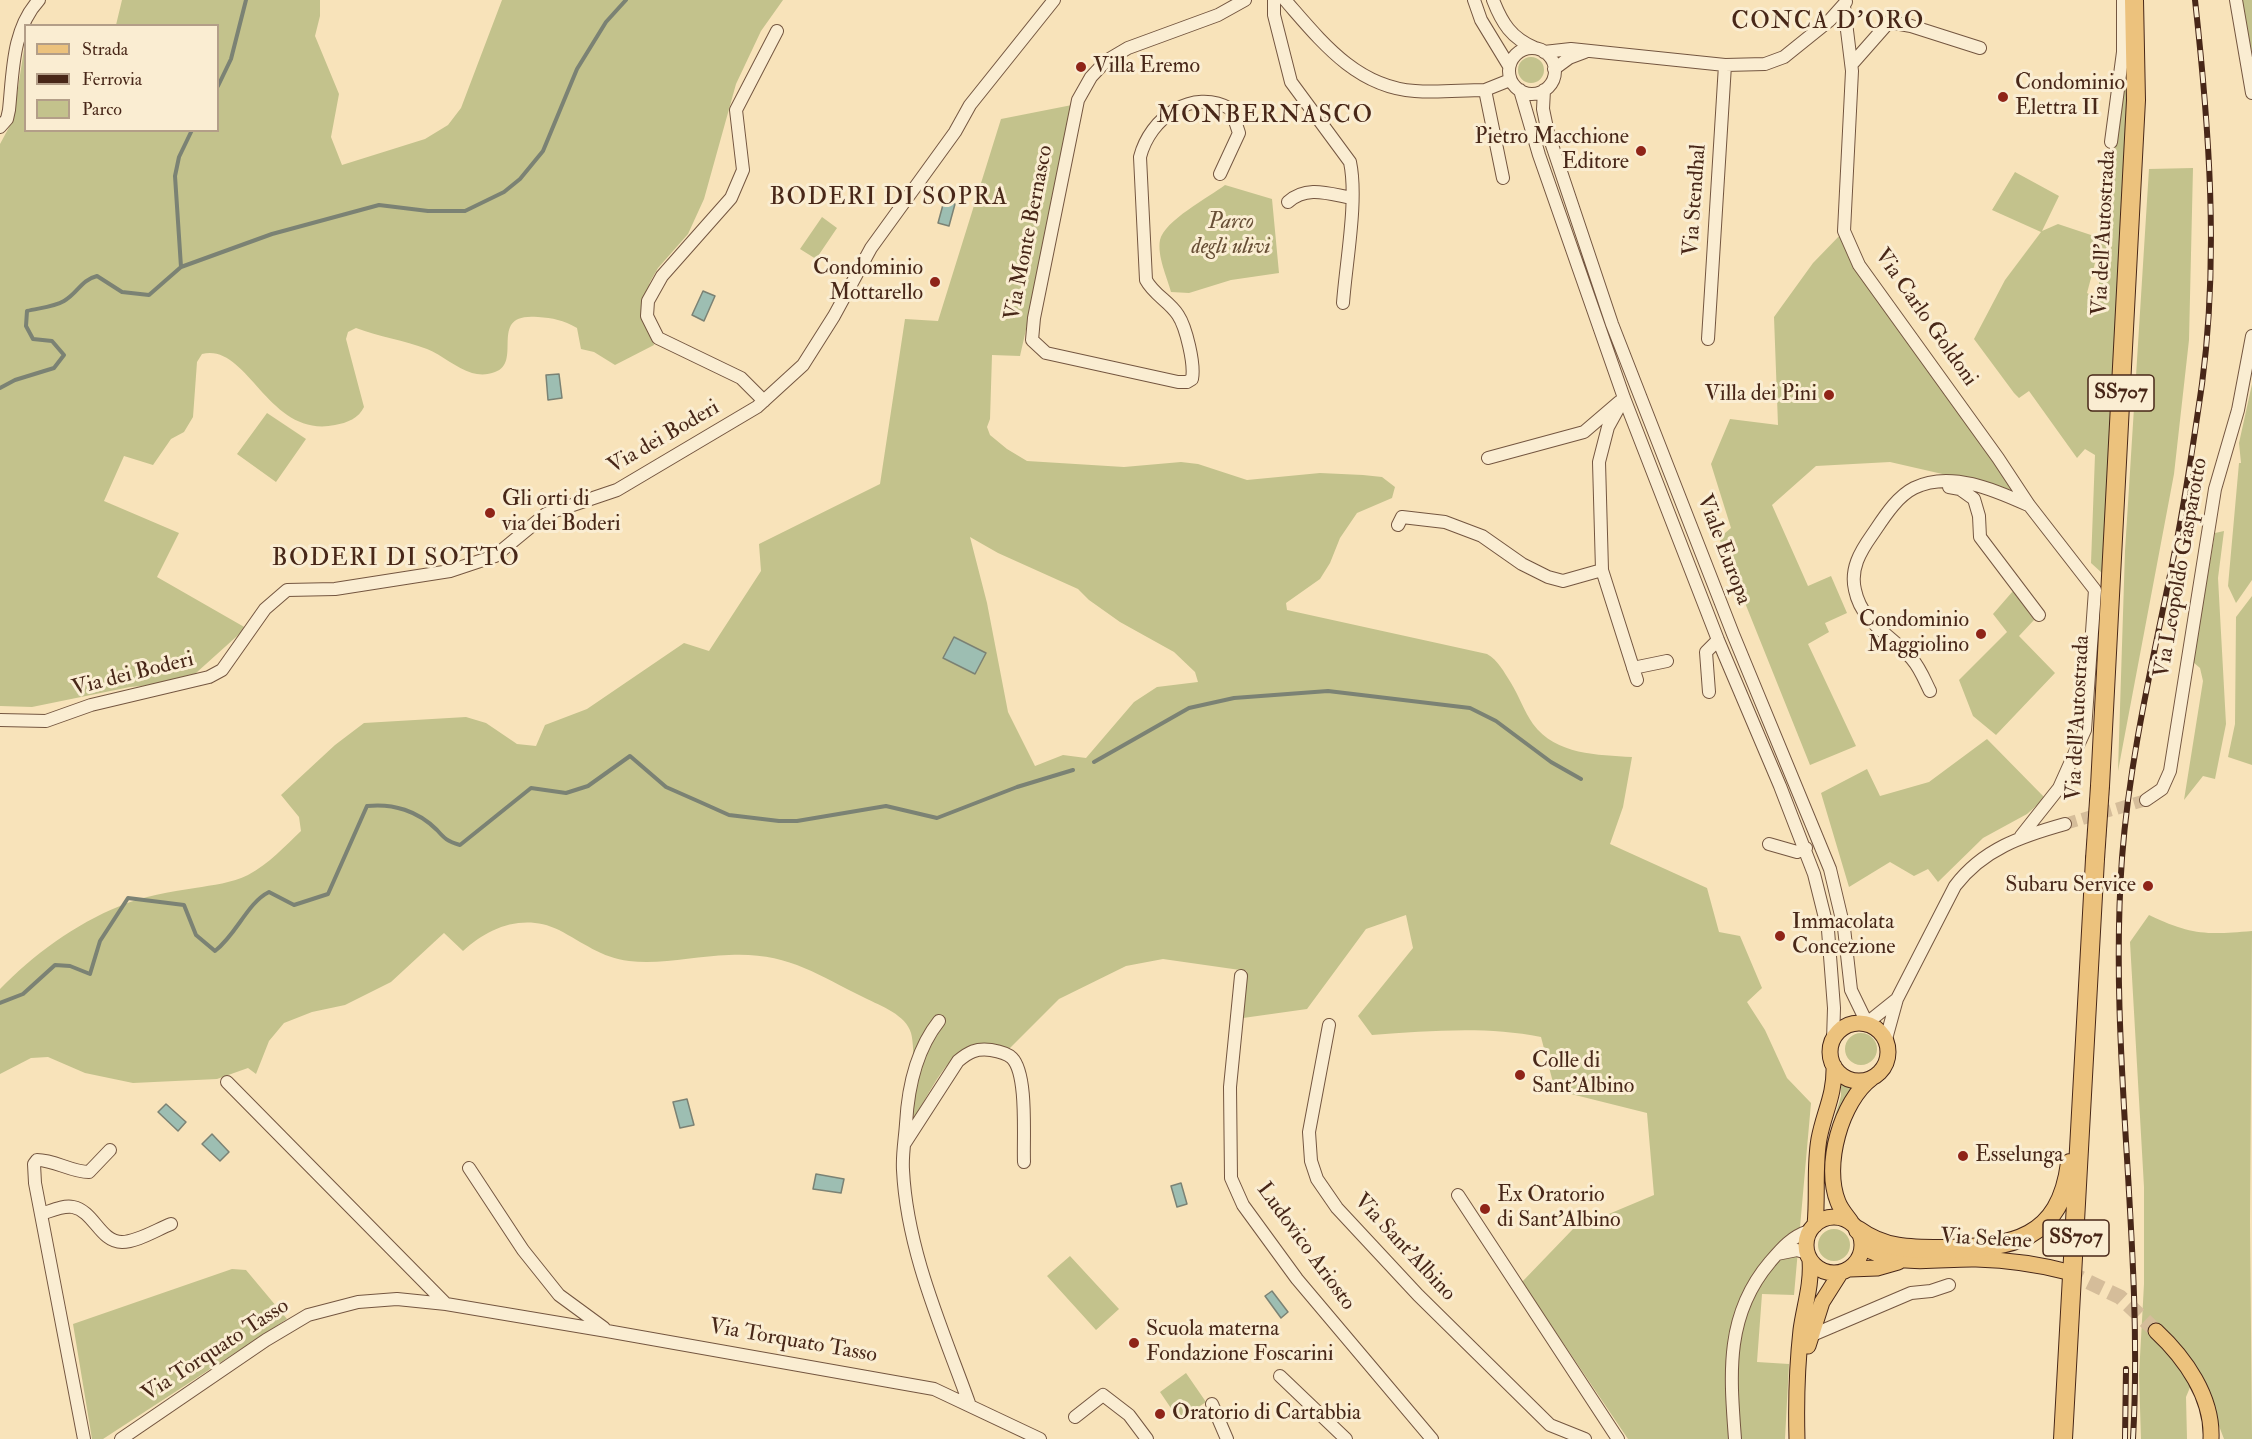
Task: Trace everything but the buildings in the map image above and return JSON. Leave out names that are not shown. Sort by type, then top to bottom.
[{"type":"highway","name":"Via dell'Autostrada","points":[[2063,1439],[2136,100],[2134,0]]},
{"type":"highway","points":[[1858,1233],[1884,1244],[1910,1249],[1993,1247],[2018,1241],[2040,1229],[2061,1200],[2067,1179],[2075,1070],[2085,1037]]},
{"type":"main road","points":[[1797,1439],[1797,1382],[1802,1328],[1810,1286],[1809,1257],[1817,1203],[1817,1154],[1819,1138],[1833,1093],[1834,1066],[1830,1049],[1833,1040],[1843,1028],[1858,1023],[1867,1023],[1881,1032],[1886,1039],[1888,1056],[1880,1072],[1856,1092],[1840,1129],[1834,1159],[1838,1201],[1858,1233],[1861,1255],[1826,1293],[1810,1336],[1803,1439]]},
{"type":"main road","points":[[1834,1066],[1847,1078],[1855,1081],[1873,1077]]},
{"type":"main road","points":[[1812,1228],[1821,1220],[1838,1217],[1858,1233]]},
{"type":"main road","name":"Via Selene","points":[[1858,1233],[1882,1257],[1900,1260],[2032,1262],[2068,1272]]},
{"type":"main road","points":[[1809,1257],[1824,1271],[1845,1270]]},
{"type":"main road","name":"Via Selene","points":[[1845,1270],[1892,1266],[1900,1260]]},
{"type":"main road","points":[[2156,1331],[2170,1344],[2196,1381],[2214,1435]]},
{"type":"street","points":[[0,127],[7,119],[9,110],[21,30],[27,16],[39,0]]},
{"type":"street","name":"Via dei Boderi","points":[[0,720],[46,721],[91,705],[209,677],[222,670],[265,609],[287,591],[335,589],[450,570],[495,556],[546,514],[617,490],[729,425],[764,401],[803,365],[834,316],[872,248],[955,132],[970,105],[1054,0]]},
{"type":"street","name":"Via Monte Bernasco","points":[[1220,174],[1239,133],[1231,110],[1220,103],[1203,102],[1177,109],[1160,118],[1144,140],[1140,158],[1146,280],[1151,290],[1178,315],[1193,362],[1192,378],[1187,382],[1178,382],[1046,353],[1038,347],[1032,340],[1034,318],[1078,100],[1091,77],[1107,60],[1128,48],[1218,15],[1245,0]]},
{"type":"street","points":[[1274,0],[1275,15],[1291,82],[1350,162],[1353,175],[1343,303]]},
{"type":"street","points":[[1285,0],[1354,71],[1384,85],[1414,92],[1485,90],[1510,80],[1509,66],[1488,32],[1474,0]]},
{"type":"street","points":[[1493,0],[1505,27],[1521,40],[1549,56],[1554,69],[1569,58],[1587,52]]},
{"type":"street","points":[[2111,142],[2123,52],[2123,0]]},
{"type":"street","points":[[2236,0],[2252,93]]},
{"type":"street","points":[[1509,66],[1516,54],[1529,48],[1754,66],[1775,62],[1830,20],[1846,3]]},
{"type":"street","name":"Via Carlo Goldoni","points":[[1846,3],[1852,64],[1844,231],[1859,265],[1992,449],[2029,506],[2095,590],[2085,730],[2059,788],[2020,836]]},
{"type":"street","points":[[1852,64],[1889,22],[1911,26],[1980,48]]},
{"type":"street","name":"Via dei Boderi","points":[[764,401],[741,378],[657,338],[647,316],[648,301],[662,276],[731,198],[742,170],[736,110],[777,31]]},
{"type":"street","name":"Via Stendhal","points":[[1708,339],[1725,64]]},
{"type":"street","name":"Viale Europa","points":[[1554,69],[1552,81],[1544,90],[1545,120],[1565,183],[1632,376],[1737,644],[1830,869],[1844,928],[1851,990],[1867,1023]]},
{"type":"street","name":"Viale Europa","points":[[1510,80],[1520,90],[1539,155],[1624,398],[1718,640],[1806,848],[1828,930],[1834,1008],[1833,1040]]},
{"type":"street","points":[[1485,90],[1503,178]]},
{"type":"street","points":[[1520,90],[1532,94],[1544,90]]},
{"type":"street","points":[[1288,202],[1297,194],[1312,191],[1352,198]]},
{"type":"street","name":"Via Leopoldo Gasparotto","points":[[2146,800],[2162,789],[2170,771],[2215,489],[2238,410],[2252,336]]},
{"type":"street","points":[[1488,458],[1584,432],[1624,398]]},
{"type":"street","points":[[1624,398],[1608,427],[1599,462],[1602,570],[1638,680]]},
{"type":"street","name":"Via Carlo Goldoni","points":[[1930,691],[1912,659],[1873,625],[1865,614],[1855,591],[1853,574],[1855,564],[1890,510],[1913,488],[1941,481],[1973,485],[1991,489],[2029,506]]},
{"type":"street","points":[[1924,485],[1960,489],[1974,499],[1979,516],[1980,537],[2039,615]]},
{"type":"street","points":[[1398,525],[1402,517],[1445,522],[1482,536],[1522,564],[1563,580],[1602,570]]},
{"type":"street","points":[[1709,692],[1706,652],[1718,640]]},
{"type":"street","points":[[1633,668],[1667,661]]},
{"type":"street","points":[[1886,1039],[1897,999],[1955,886],[1980,860],[2020,836],[2065,824]]},
{"type":"street","points":[[1769,844],[1797,852],[1806,848]]},
{"type":"street","name":"Ludovico Ariosto","points":[[1241,976],[1230,1087],[1231,1178],[1244,1205],[1297,1280],[1432,1439]]},
{"type":"street","points":[[1867,1023],[1897,999]]},
{"type":"street","points":[[939,1021],[926,1037],[918,1059],[908,1100],[903,1168],[908,1218],[925,1280],[969,1403]]},
{"type":"street","name":"Via Sant'Albino","points":[[1329,1025],[1309,1132],[1311,1161],[1317,1179],[1337,1208],[1418,1295],[1550,1425],[1585,1439]]},
{"type":"street","points":[[904,1144],[958,1061],[969,1051],[982,1049],[997,1051],[1012,1058],[1021,1073],[1024,1162]]},
{"type":"street","points":[[227,1082],[446,1304]]},
{"type":"street","points":[[84,1439],[35,1184],[34,1164],[36,1160],[77,1172],[89,1172],[110,1150]]},
{"type":"street","name":"Via Torquato Tasso","points":[[469,1168],[523,1250],[559,1295],[607,1331]]},
{"type":"street","points":[[1458,1195],[1618,1439]]},
{"type":"street","points":[[41,1214],[64,1206],[75,1207],[85,1213],[111,1240],[120,1242],[171,1224]]},
{"type":"street","points":[[1735,1439],[1731,1392],[1735,1327],[1751,1287],[1792,1239],[1812,1228]]},
{"type":"street","points":[[1778,1254],[1791,1250],[1809,1257]]},
{"type":"street","points":[[1810,1336],[1911,1293],[1931,1291],[1949,1285]]},
{"type":"street","name":"Via Torquato Tasso","points":[[121,1439],[266,1340],[308,1315],[358,1302],[397,1299],[446,1304],[934,1389],[969,1403],[1040,1439]]},
{"type":"street","points":[[1816,1317],[1823,1324],[1835,1326]]},
{"type":"street","points":[[1280,1376],[1346,1439]]},
{"type":"street","points":[[1075,1417],[1103,1395],[1128,1415],[1148,1439]]},
{"type":"street","points":[[1212,1404],[1227,1439]]},
{"type":"green space","points":[[122,0],[320,0],[320,16],[315,36],[339,94],[331,137],[342,165],[425,139],[448,125],[461,108],[502,0],[783,0],[761,31],[736,84],[704,199],[688,234],[658,268],[650,282],[643,303],[654,345],[615,365],[594,352],[581,349],[577,328],[572,325],[548,318],[522,318],[513,322],[509,330],[507,358],[503,367],[492,373],[481,374],[466,371],[427,349],[356,328],[348,332],[346,339],[364,407],[356,417],[335,425],[312,425],[292,418],[276,406],[233,362],[218,354],[202,354],[197,362],[193,417],[184,432],[171,439],[153,465],[124,456],[104,501],[179,533],[157,577],[246,628],[186,682],[130,687],[32,707],[0,706],[0,144],[13,120],[24,49],[24,132],[219,132],[219,24],[116,24]]},
{"type":"green space","points":[[2242,0],[2252,0],[2252,54]]},
{"type":"green space","points":[[1531,57],[1540,61],[1544,70],[1540,79],[1531,83],[1522,79],[1518,70],[1522,61]]},
{"type":"green space","points":[[2120,85],[2128,87],[2102,573],[2091,563],[2095,455],[2085,449],[2077,458],[2029,391],[2019,398],[1974,339],[2005,280],[2041,232],[1992,210],[2015,172],[2059,196],[2042,231],[2058,224],[2100,238]],"holes":[[[2099,248],[2099,299],[2087,293]]]},
{"type":"green space","points":[[1077,104],[1020,356],[992,355],[990,419],[987,427],[990,435],[1027,461],[1124,467],[1181,462],[1198,464],[1247,480],[1320,473],[1382,477],[1395,487],[1392,498],[1357,513],[1340,538],[1330,563],[1320,579],[1286,603],[1287,610],[1487,654],[1503,671],[1533,724],[1553,742],[1565,748],[1592,754],[1632,757],[1623,807],[1610,844],[1707,888],[1719,932],[1740,936],[1762,988],[1747,1002],[1765,1030],[1787,1078],[1811,1103],[1794,1295],[1762,1294],[1757,1362],[1789,1364],[1785,1439],[1628,1439],[1522,1282],[1573,1229],[1654,1195],[1647,1113],[1555,1090],[1541,1037],[1478,1030],[1372,1035],[1358,1016],[1413,948],[1406,915],[1366,929],[1307,1009],[1243,1018],[1247,971],[1163,959],[1126,966],[1059,999],[1009,1049],[990,1045],[975,1046],[962,1052],[941,1073],[915,1116],[911,1115],[912,1041],[911,1033],[904,1021],[885,1008],[816,973],[785,961],[749,955],[653,962],[629,961],[610,957],[559,930],[533,923],[520,923],[496,929],[463,951],[444,933],[391,982],[345,1005],[312,1012],[284,1023],[269,1041],[256,1074],[248,1068],[217,1079],[133,1083],[85,1073],[48,1057],[31,1058],[0,1074],[0,989],[13,976],[71,931],[103,913],[147,897],[236,880],[263,866],[301,831],[299,817],[281,795],[335,745],[364,723],[466,717],[486,723],[517,744],[536,746],[545,725],[587,709],[684,643],[709,651],[761,571],[759,544],[880,484],[905,319],[938,321],[1001,119]],"holes":[[[970,537],[998,553],[1078,589],[1089,600],[1120,622],[1174,652],[1195,672],[1198,682],[1157,687],[1134,702],[1086,758],[1063,755],[1035,766],[1008,712],[987,603]]]},
{"type":"green space","points":[[2193,168],[2189,340],[2174,474],[2118,771],[2125,551],[2149,169]]},
{"type":"green space","name":"Parco degli ulivi","points":[[1225,185],[1272,199],[1279,273],[1231,280],[1189,293],[1171,292],[1159,246],[1163,233],[1178,217]]},
{"type":"green space","points":[[822,217],[837,228],[816,259],[800,249]]},
{"type":"green space","points":[[1844,231],[2021,492],[1890,462],[1816,466],[1772,505],[1808,586],[1831,576],[1847,613],[1825,623],[1829,632],[1808,644],[1856,746],[1810,765],[1719,538],[1731,528],[1711,464],[1730,419],[1778,425],[1774,317],[1813,263]]},
{"type":"green space","points":[[2252,384],[2252,580],[2236,603],[2228,586],[2239,463],[2241,463],[2239,443]]},
{"type":"green space","points":[[267,413],[306,439],[276,482],[237,454]]},
{"type":"green space","points":[[2224,531],[2218,578],[2226,724],[2215,779],[2203,776],[2184,800],[2203,681],[2200,668],[2193,662],[2215,533]]},
{"type":"green space","points":[[2013,591],[2034,620],[2019,636],[2055,673],[1996,735],[1973,716],[1959,680],[2007,632],[1993,614]]},
{"type":"green space","points":[[2252,596],[2252,765],[2228,757],[2235,724],[2236,617]]},
{"type":"green space","points":[[1987,739],[2045,798],[2027,814],[1983,838],[1938,882],[1928,869],[1914,876],[1890,862],[1849,887],[1821,793],[1867,769],[1880,796],[1929,782]]},
{"type":"green space","points":[[2149,915],[2199,932],[2252,931],[2250,1221],[2252,1439],[2224,1439],[2208,1397],[2191,1385],[2186,1397],[2187,1439],[2141,1439],[2139,1375],[2144,1284],[2144,1187],[2130,942]]},
{"type":"green space","points":[[1861,1033],[1872,1038],[1877,1049],[1872,1060],[1861,1065],[1850,1060],[1845,1049],[1850,1038]]},
{"type":"green space","points":[[1841,1084],[1852,1088],[1840,1109],[1828,1184],[1823,1184],[1825,1150],[1841,1096]]},
{"type":"green space","points":[[1834,1229],[1845,1234],[1850,1245],[1845,1256],[1834,1261],[1823,1256],[1818,1245],[1823,1234]]},
{"type":"green space","points":[[1070,1256],[1119,1309],[1096,1330],[1047,1276]]},
{"type":"green space","points":[[232,1269],[246,1270],[287,1319],[103,1439],[92,1439],[73,1324]]},
{"type":"green space","points":[[1186,1373],[1206,1402],[1179,1420],[1160,1392]]},
{"type":"water","points":[[944,201],[955,204],[949,226],[938,223]]},
{"type":"water","points":[[703,291],[715,296],[704,321],[692,315]]},
{"type":"water","points":[[559,374],[562,398],[548,400],[546,375]]},
{"type":"water","points":[[954,637],[986,653],[975,674],[943,658]]},
{"type":"water","points":[[687,1099],[694,1125],[680,1128],[673,1102]]},
{"type":"water","points":[[166,1104],[186,1122],[178,1131],[158,1112]]},
{"type":"water","points":[[212,1134],[229,1152],[220,1161],[202,1144]]},
{"type":"water","points":[[816,1174],[844,1179],[841,1193],[813,1189]]},
{"type":"water","points":[[1181,1183],[1187,1204],[1177,1207],[1171,1186]]},
{"type":"water","points":[[1272,1291],[1288,1312],[1281,1318],[1265,1296]]},
{"type":"waterway","points":[[219,84],[231,59],[246,0]]},
{"type":"waterway","points":[[0,388],[15,380],[54,368],[64,355],[52,341],[33,339],[26,326],[27,311],[60,303],[97,276],[122,292],[149,295],[181,267],[272,234],[379,205],[428,211],[465,211],[504,192],[520,179],[543,151],[577,69],[606,22],[626,0]]},
{"type":"waterway","points":[[181,267],[175,176],[179,157],[191,132]]},
{"type":"waterway","points":[[1094,762],[1189,708],[1234,698],[1328,691],[1470,708],[1496,721],[1551,762],[1581,779]]},
{"type":"waterway","points":[[0,1003],[23,994],[55,965],[70,966],[90,974],[100,941],[128,898],[184,905],[196,935],[215,951],[230,936],[254,903],[269,892],[294,905],[328,894],[367,806],[396,807],[413,813],[430,823],[447,839],[460,845],[531,788],[566,793],[588,786],[630,756],[666,787],[729,815],[779,821],[797,821],[886,806],[937,818],[1017,787],[1073,770]]},
{"type":"tunnel","points":[[2065,824],[2146,800]]},
{"type":"tunnel","points":[[2068,1272],[2120,1297],[2156,1331]]},
{"type":"railway","points":[[2133,1439],[2134,1294],[2119,1003],[2122,858],[2137,741],[2190,467],[2207,336],[2210,288],[2210,192],[2195,0]]},
{"type":"railway","points":[[2125,1439],[2126,1369]]},
{"type":"place","name":"Villa Eremo","points":[[1081,67]]},
{"type":"place","name":"Condominio Elettra II","points":[[2003,97]]},
{"type":"place","name":"Pietro Macchione Editore","points":[[1641,151]]},
{"type":"place","name":"Condominio Mottarello","points":[[935,282]]},
{"type":"place","name":"Villa dei Pini","points":[[1829,395]]},
{"type":"place","name":"Gli orti di via dei Boderi","points":[[490,513]]},
{"type":"place","name":"Condominio Maggiolino","points":[[1981,634]]},
{"type":"place","name":"Subaru Service","points":[[2148,886]]},
{"type":"place","name":"Immacolata Concezione","points":[[1780,936]]},
{"type":"place","name":"Colle di Sant'Albino","points":[[1520,1075]]},
{"type":"place","name":"Esselunga","points":[[1963,1156]]},
{"type":"place","name":"Ex Oratorio di Sant'Albino","points":[[1485,1209]]},
{"type":"place","name":"Scuola materna Fondazione Foscarini","points":[[1134,1343]]},
{"type":"place","name":"Oratorio di Cartabbia","points":[[1160,1414]]},
{"type":"district","name":"CONCA D'ORO","points":[[1828,23]]},
{"type":"district","name":"MONBERNASCO","points":[[1265,117]]},
{"type":"district","name":"BODERI DI SOPRA","points":[[889,199]]},
{"type":"district","name":"BODERI DI SOTTO","points":[[396,560]]}]
